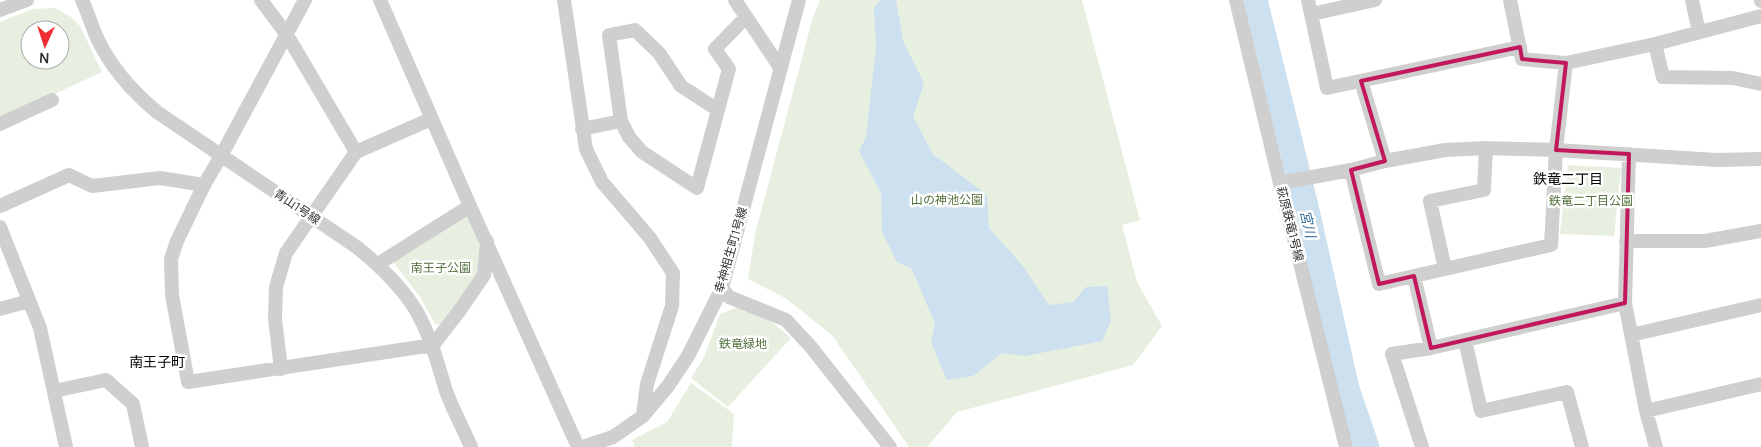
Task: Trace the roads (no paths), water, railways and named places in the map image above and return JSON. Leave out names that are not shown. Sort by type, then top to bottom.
[{"type":"street","points":[[0,10],[27,0]]},
{"type":"street","name":"青山1号線","points":[[82,0],[103,48],[116,71],[138,96],[157,112],[358,248],[378,264],[416,311],[433,345],[447,392],[471,447]]},
{"type":"street","points":[[261,0],[286,35],[356,152]]},
{"type":"street","points":[[305,0],[222,156],[204,185],[177,241],[172,258],[172,295],[188,382],[433,345],[484,275],[487,241]]},
{"type":"street","points":[[380,0],[431,119],[578,447]]},
{"type":"street","points":[[564,0],[586,149],[602,182],[650,238],[673,273],[672,306],[647,384],[643,416]]},
{"type":"street","points":[[735,0],[781,69]]},
{"type":"street","name":"幸神相生町1号線","points":[[583,447],[613,437],[643,416],[668,386],[688,356],[722,288],[799,0]]},
{"type":"street","name":"萩原鉄竜1号線","points":[[1236,0],[1283,182],[1346,447]]},
{"type":"street","points":[[1308,0],[1327,88],[1520,47]]},
{"type":"street","points":[[1312,14],[1375,0]]},
{"type":"street","points":[[1692,0],[1699,32]]},
{"type":"street","points":[[1513,1],[1522,59],[1566,64],[1655,44],[1761,16]]},
{"type":"street","points":[[718,110],[681,86],[659,53],[635,30],[609,35],[621,121],[629,137],[642,152],[697,188],[730,69],[715,49],[746,17]]},
{"type":"street","points":[[1655,44],[1663,76],[1733,78],[1761,84]]},
{"type":"street","points":[[1351,170],[1379,284],[1551,245],[1556,150],[1566,64]]},
{"type":"street","points":[[1361,81],[1385,161]]},
{"type":"street","points":[[0,124],[52,100]]},
{"type":"street","points":[[281,369],[275,319],[276,287],[286,253],[356,152],[431,119]]},
{"type":"street","points":[[582,130],[621,121]]},
{"type":"street","points":[[1283,182],[1445,150],[1486,148],[1556,150],[1717,160],[1761,159]]},
{"type":"street","points":[[1444,268],[1430,202],[1484,190],[1486,148]]},
{"type":"street","points":[[1629,154],[1625,303],[1653,446]]},
{"type":"street","points":[[0,206],[69,175],[92,186],[160,178],[204,185]]},
{"type":"street","points":[[378,264],[470,206]]},
{"type":"street","points":[[0,227],[40,328],[66,447]]},
{"type":"street","points":[[1626,241],[1705,241],[1761,231]]},
{"type":"street","points":[[1414,276],[1430,348]]},
{"type":"street","points":[[722,288],[730,297],[786,320],[811,347],[890,447]]},
{"type":"street","points":[[0,309],[29,301]]},
{"type":"street","points":[[1422,447],[1392,354],[1430,348],[1625,303]]},
{"type":"street","points":[[1631,335],[1761,305]]},
{"type":"street","points":[[1465,340],[1481,411],[1567,392],[1582,447]]},
{"type":"street","points":[[54,391],[106,380],[133,404],[142,447]]},
{"type":"street","points":[[1646,411],[1761,384]]},
{"type":"water","points":[[880,0],[896,0],[903,41],[924,83],[913,117],[933,154],[987,195],[989,228],[1023,266],[1049,305],[1073,302],[1086,287],[1107,286],[1111,321],[1102,341],[1025,356],[1002,353],[973,376],[947,380],[931,342],[935,324],[912,269],[897,262],[882,232],[881,193],[859,151],[866,137],[876,47],[874,8]]},
{"type":"waterway","name":"宮川","points":[[1255,0],[1306,206],[1347,389],[1367,447]]},
{"type":"district","name":"鉄竜二丁目","points":[[1568,179]]},
{"type":"district","name":"南王子町","points":[[157,362]]},
{"type":"park label","name":"山の神池公園","points":[[947,200]]},
{"type":"park label","name":"鉄竜二丁目公園","points":[[1591,201]]},
{"type":"park label","name":"南王子公園","points":[[441,268]]},
{"type":"park label","name":"鉄竜緑地","points":[[743,344]]}]
